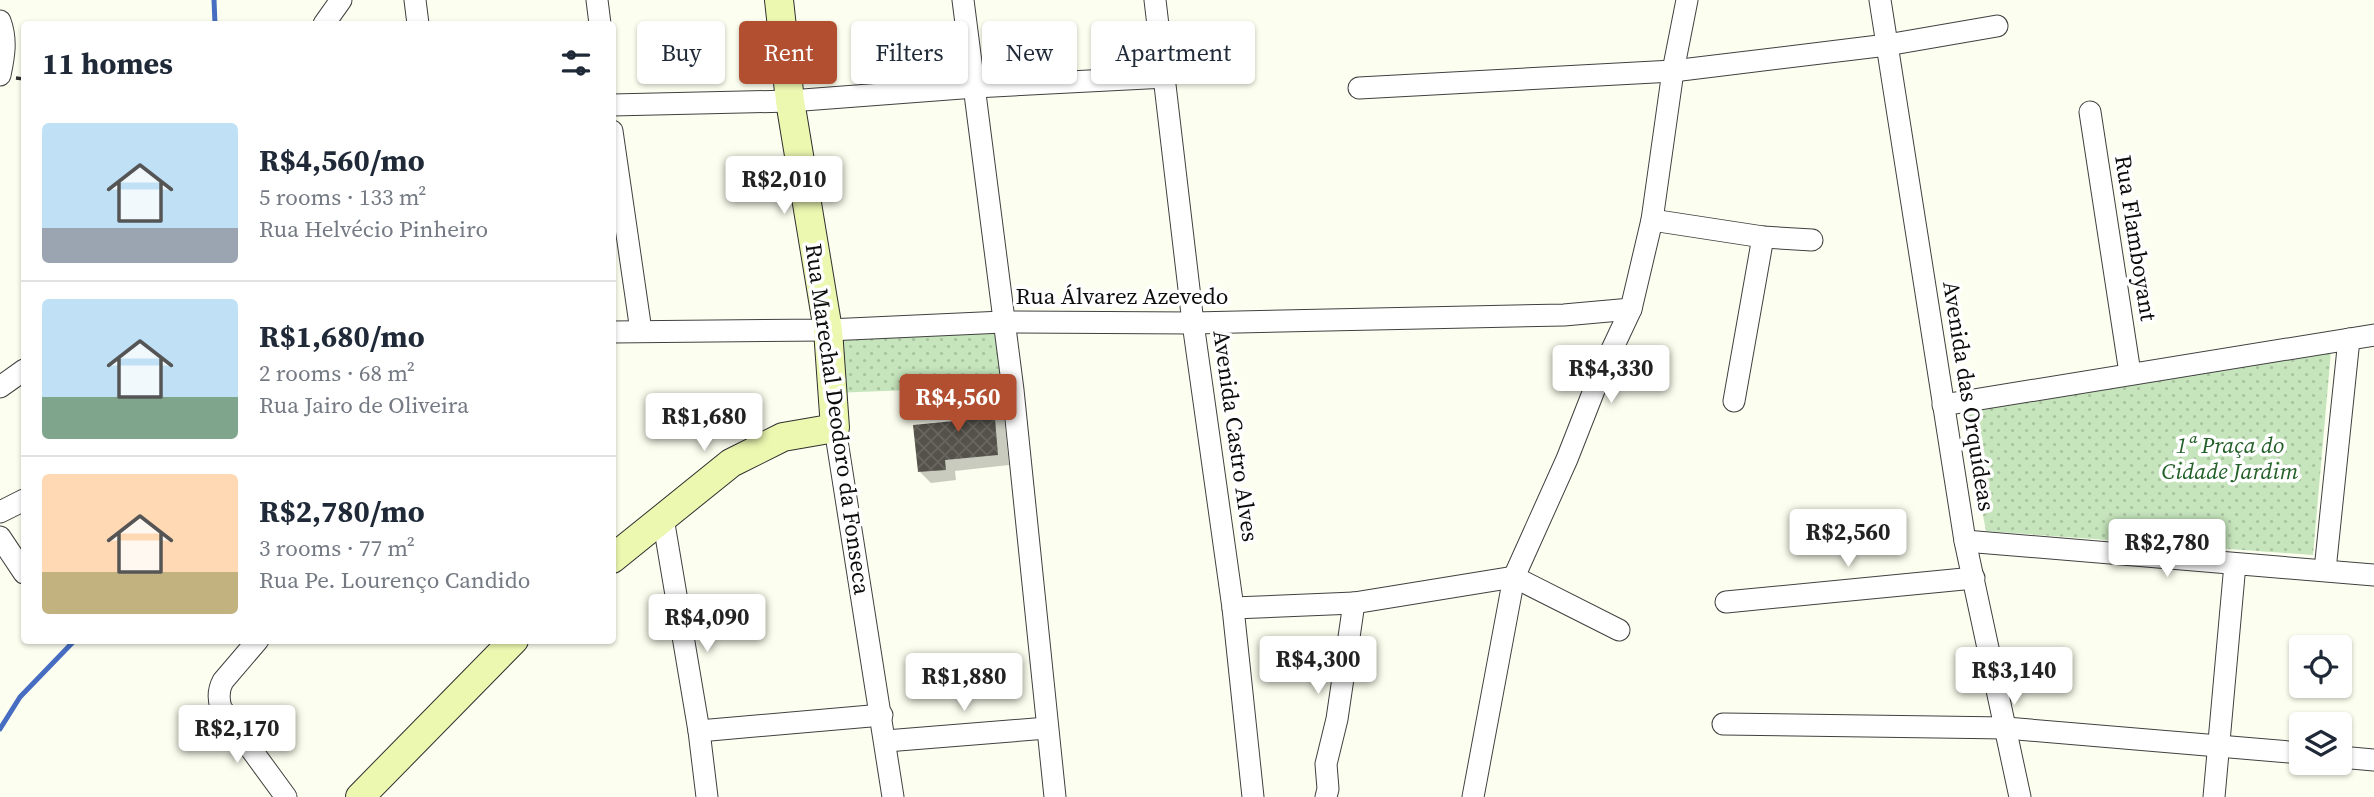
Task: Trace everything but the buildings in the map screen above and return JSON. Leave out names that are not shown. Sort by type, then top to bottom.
[{"type":"street","points":[[326,21],[341,0]]},
{"type":"street","points":[[415,0],[418,21]]},
{"type":"street","points":[[597,0],[600,21]]},
{"type":"street","name":"Rua Marechal Deodoro da Fonseca","points":[[779,0],[790,101],[828,330],[835,428],[893,797]]},
{"type":"street","points":[[963,0],[1013,390],[1055,797]]},
{"type":"street","name":"Avenida Castro Alves","points":[[1155,0],[1158,21]]},
{"type":"street","points":[[1473,797],[1514,577],[1631,309],[1652,220],[1686,0]]},
{"type":"street","name":"Avenida das Orquídeas","points":[[1880,0],[1965,541],[2020,797]]},
{"type":"street","points":[[0,21],[4,31],[5,55],[0,75]]},
{"type":"street","points":[[1359,88],[1673,71],[1887,45],[1997,26]]},
{"type":"street","points":[[616,105],[790,101],[1091,81]]},
{"type":"street","name":"Avenida Castro Alves","points":[[1167,84],[1193,323],[1234,608],[1253,797]]},
{"type":"street","name":"Rua Flamboyant","points":[[2090,112],[2130,373]]},
{"type":"street","points":[[616,159],[641,331]]},
{"type":"street","points":[[1652,220],[1763,236],[1812,240]]},
{"type":"street","points":[[1734,401],[1763,236]]},
{"type":"street","name":"Rua Álvarez Azevedo","points":[[616,332],[828,330],[1003,322],[1193,323],[1564,315],[1631,309]]},
{"type":"street","points":[[1942,405],[2374,335]]},
{"type":"street","points":[[2325,569],[2349,339]]},
{"type":"street","points":[[0,387],[21,372]]},
{"type":"street","points":[[616,556],[731,463],[783,437],[835,428]]},
{"type":"street","points":[[0,512],[21,502]]},
{"type":"street","points":[[663,518],[699,731],[707,797]]},
{"type":"street","points":[[0,537],[21,568]]},
{"type":"street","points":[[1965,541],[2374,575]]},
{"type":"street","points":[[2214,797],[2235,564]]},
{"type":"street","points":[[1234,608],[1354,603],[1514,577],[1619,631]]},
{"type":"street","points":[[1726,602],[1974,578]]},
{"type":"street","points":[[1326,797],[1326,764],[1337,719],[1354,603]]},
{"type":"street","points":[[255,644],[220,687],[218,700],[221,708],[286,797]]},
{"type":"street","points":[[360,797],[510,644]]},
{"type":"street","points":[[699,731],[882,715]]},
{"type":"street","points":[[1723,724],[2006,728],[2289,752]]},
{"type":"street","points":[[886,741],[1047,728]]},
{"type":"street","points":[[2352,758],[2374,760]]},
{"type":"green space","points":[[1003,322],[1013,390],[937,398],[936,389],[833,393],[828,330]]},
{"type":"green space","name":"1ª Praça do Cidade Jardim","points":[[2331,351],[2313,555],[1986,531],[1963,408]]},
{"type":"waterway","points":[[214,0],[215,21]]},
{"type":"waterway","points":[[0,729],[20,697],[71,644]]}]
